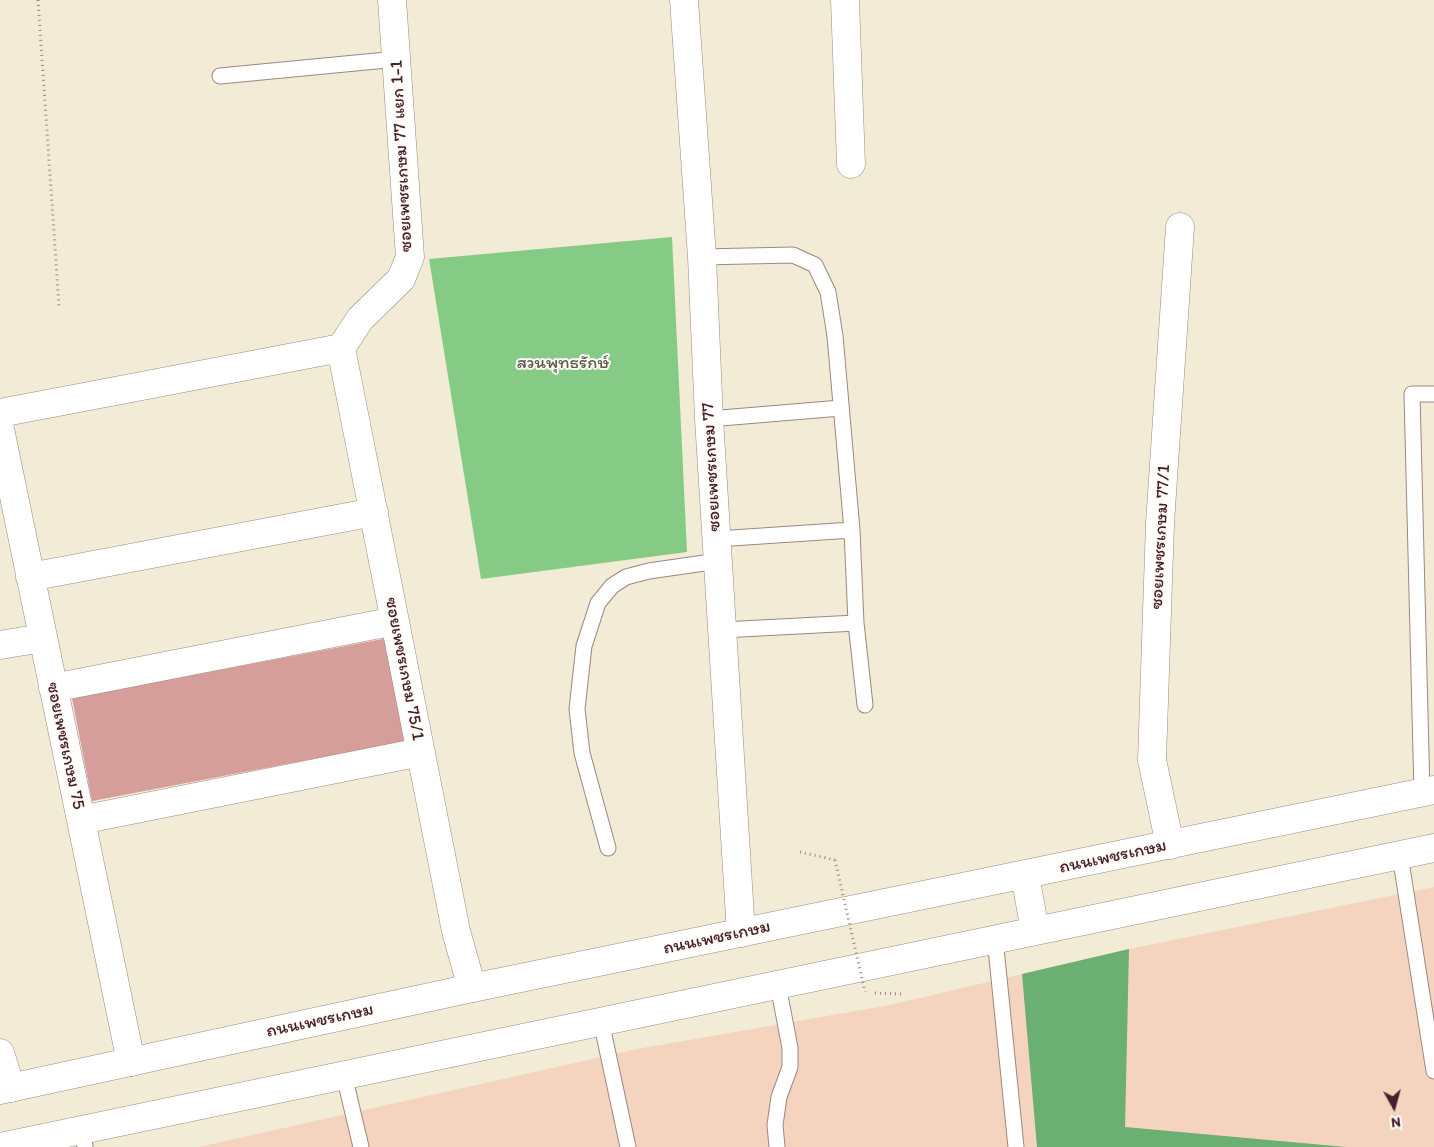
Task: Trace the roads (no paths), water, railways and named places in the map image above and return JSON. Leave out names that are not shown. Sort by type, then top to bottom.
[{"type":"street","name":"ซอยเพชรเกษม 77 แยก 1-1","points":[[341,348],[360,319],[401,279],[410,257],[392,0]]},
{"type":"street","name":"ซอยเพชรเกษม 77","points":[[684,0],[702,257],[709,419],[741,933]]},
{"type":"street","points":[[845,0],[851,164]]},
{"type":"street","name":"ซอยเพชรเกษม 77/1","points":[[1170,845],[1152,760],[1160,523],[1180,227]]},
{"type":"street","points":[[0,413],[341,348]]},
{"type":"street","name":"ซอยเพชรเกษม 75/1","points":[[341,348],[456,931],[472,988]]},
{"type":"street","name":"ซอยเพชรเกษม 75","points":[[0,430],[131,1062]]},
{"type":"street","points":[[30,577],[374,512]]},
{"type":"street","points":[[53,688],[395,622]]},
{"type":"street","points":[[0,645],[43,638]]},
{"type":"street","points":[[81,820],[421,752]]},
{"type":"street","name":"ถนนเพชรเกษม","points":[[6,1089],[472,988],[1428,792]]},
{"type":"street","points":[[0,1147],[84,1138],[344,1075],[1434,848]]},
{"type":"street","points":[[1025,875],[1035,931]]},
{"type":"street","points":[[0,1053],[6,1089]]},
{"type":"lane","points":[[220,76],[397,59]]},
{"type":"lane","points":[[702,257],[793,255],[815,265],[828,292],[836,336],[852,530],[856,622],[865,705]]},
{"type":"lane","points":[[1428,792],[1412,394],[1434,394]]},
{"type":"lane","points":[[709,419],[841,408]]},
{"type":"lane","points":[[608,848],[582,753],[577,709],[584,646],[598,603],[612,586],[626,577],[717,550],[852,530]]},
{"type":"lane","points":[[722,630],[856,622]]},
{"type":"lane","points":[[1400,855],[1434,1071]]},
{"type":"lane","points":[[995,938],[1016,1147]]},
{"type":"lane","points":[[777,1147],[775,1125],[779,1097],[790,1067],[778,985]]},
{"type":"lane","points":[[601,1022],[628,1147]]},
{"type":"lane","points":[[344,1075],[361,1147]]},
{"type":"park label","name":"สวนพุทธรักษ์","points":[[563,363]]}]
